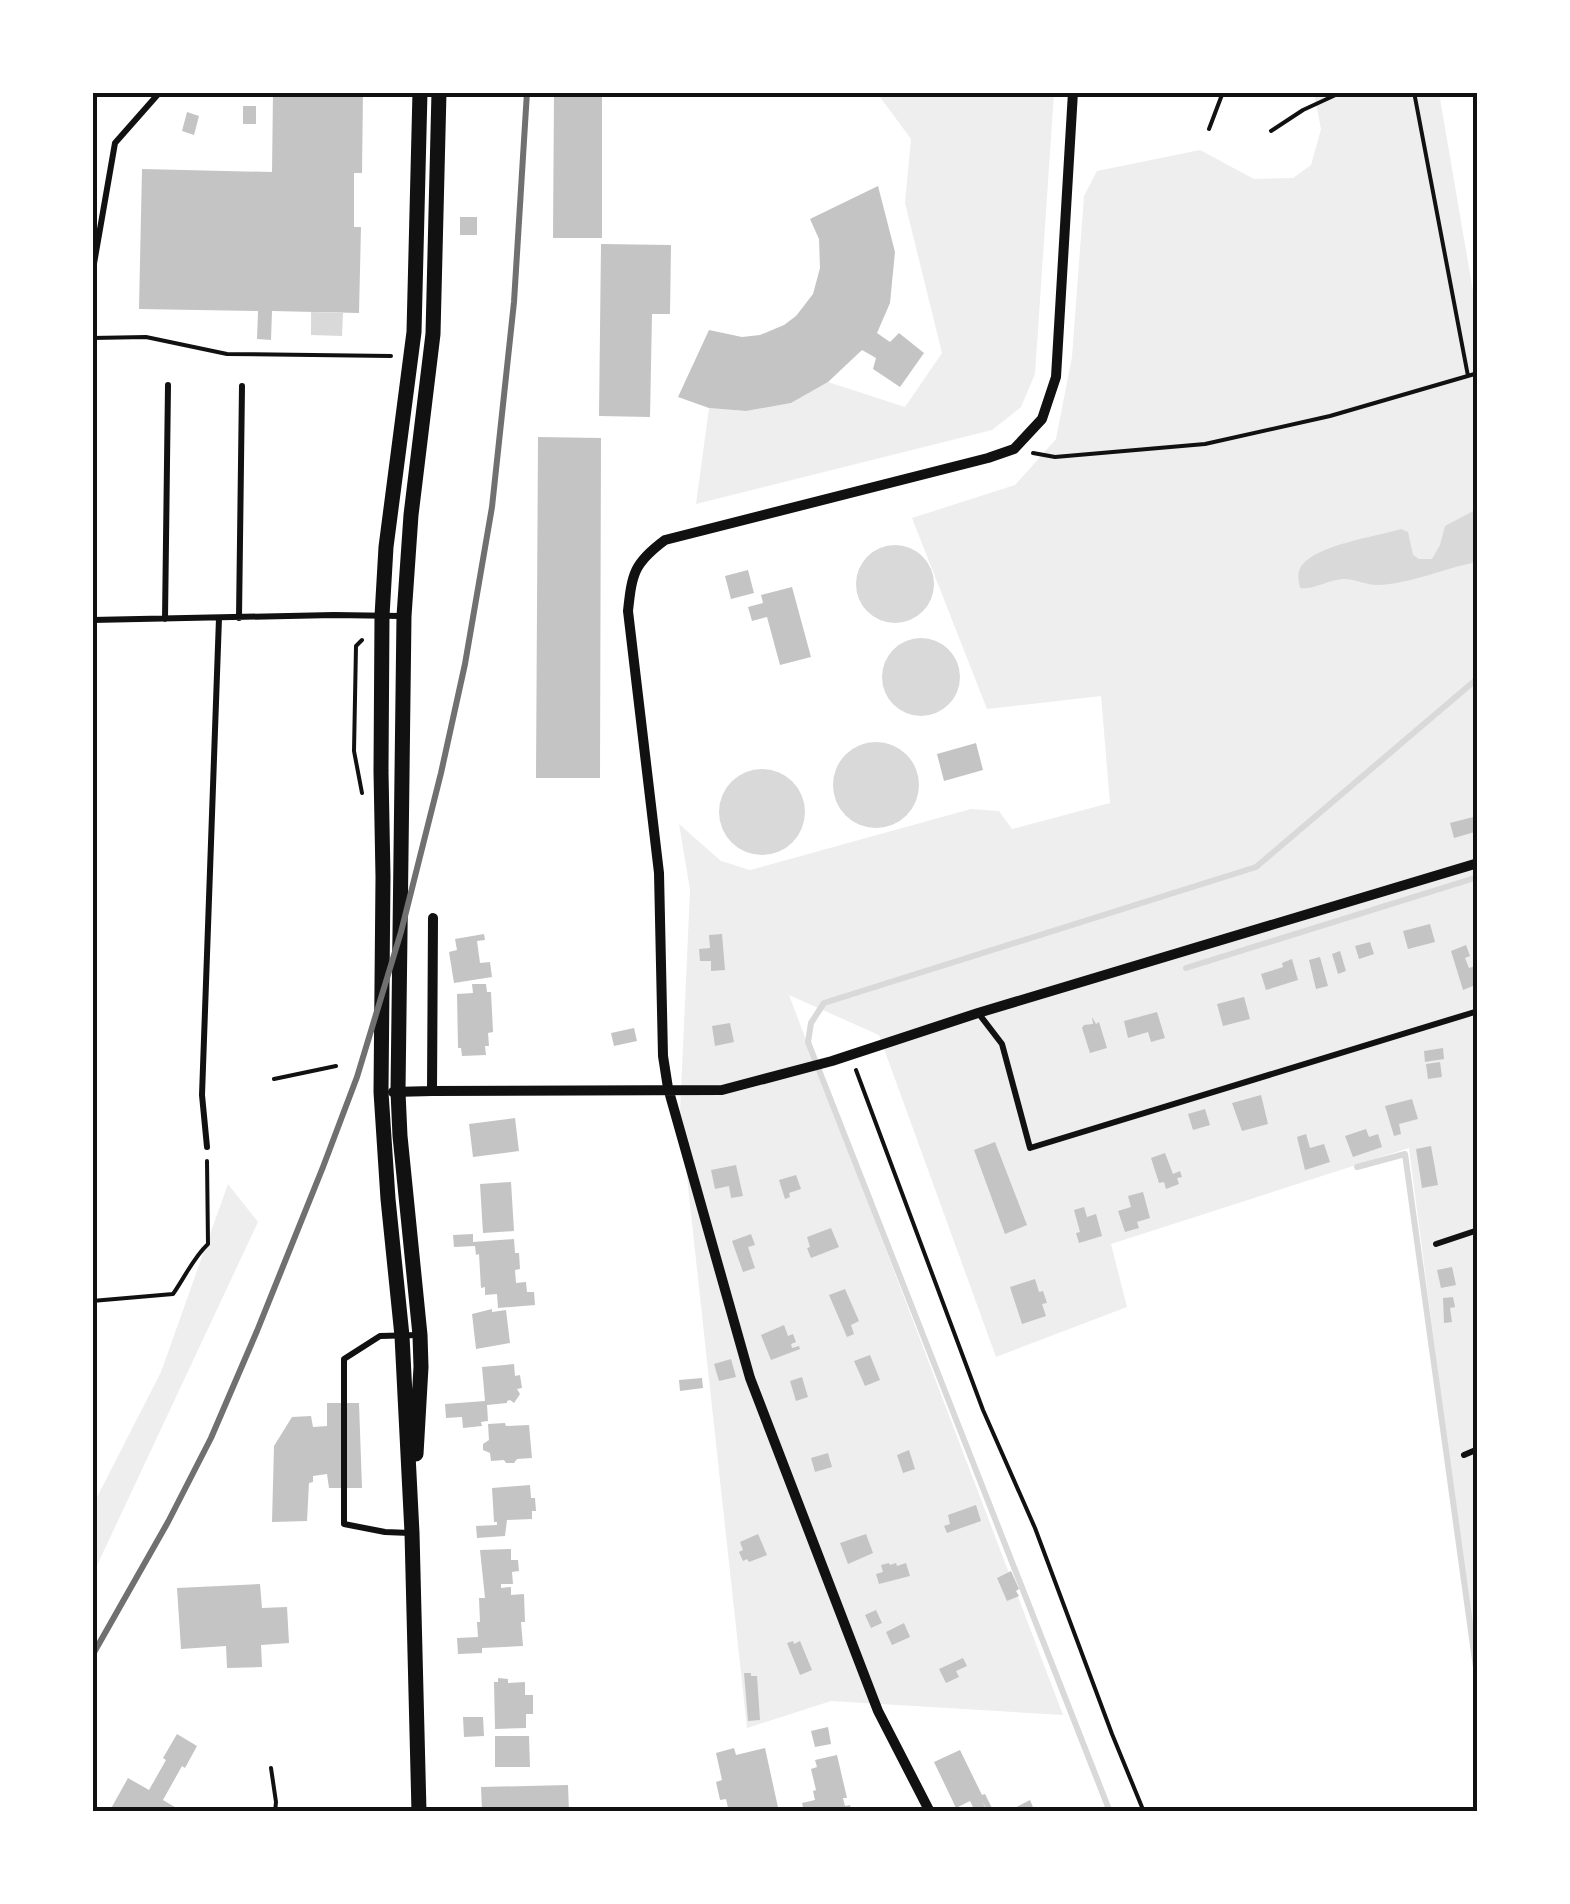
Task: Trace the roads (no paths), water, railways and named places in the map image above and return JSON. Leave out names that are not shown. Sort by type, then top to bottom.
[{"type":"street","points":[[419,1812],[402,1336],[381,1092],[380,772],[386,546],[411,356],[418,239],[420,92]]},
{"type":"street","points":[[412,1533],[421,1367],[398,1092],[404,616],[411,515],[433,334],[438,92]]},
{"type":"street","points":[[930,1812],[878,1711],[750,1378],[668,1088],[663,1056],[660,872],[628,610],[632,578],[645,555],[666,540],[988,458],[1014,449],[1042,418],[1056,378],[1073,92]]},
{"type":"street","points":[[381,1092],[722,1090],[832,1061],[978,1013],[1478,863]]},
{"type":"street","points":[[432,1091],[433,918]]},
{"type":"lane","points":[[92,274],[116,143],[160,92]]},
{"type":"lane","points":[[165,619],[168,385]]},
{"type":"lane","points":[[238,618],[242,386]]},
{"type":"lane","points":[[92,620],[404,616]]},
{"type":"lane","points":[[207,1147],[202,1095],[219,618]]},
{"type":"lane","points":[[978,1013],[1002,1044],[1030,1148],[1478,1012]]},
{"type":"lane","points":[[1436,1244],[1478,1230]]},
{"type":"lane","points":[[412,1533],[344,1524],[344,1359],[380,1336],[420,1335]]},
{"type":"lane","points":[[1464,1455],[1478,1449]]},
{"type":"waterway","points":[[1110,1812],[808,1042],[811,1023],[824,1003],[1256,867],[1478,678]]},
{"type":"waterway","points":[[1476,786],[1478,792]]},
{"type":"waterway","points":[[1186,968],[1478,877]]},
{"type":"waterway","points":[[1357,1167],[1405,1154],[1478,1682]]},
{"type":"railway","points":[[92,1656],[211,1438],[257,1331],[357,1077],[401,932],[465,664],[492,507],[514,302],[527,92]]}]
